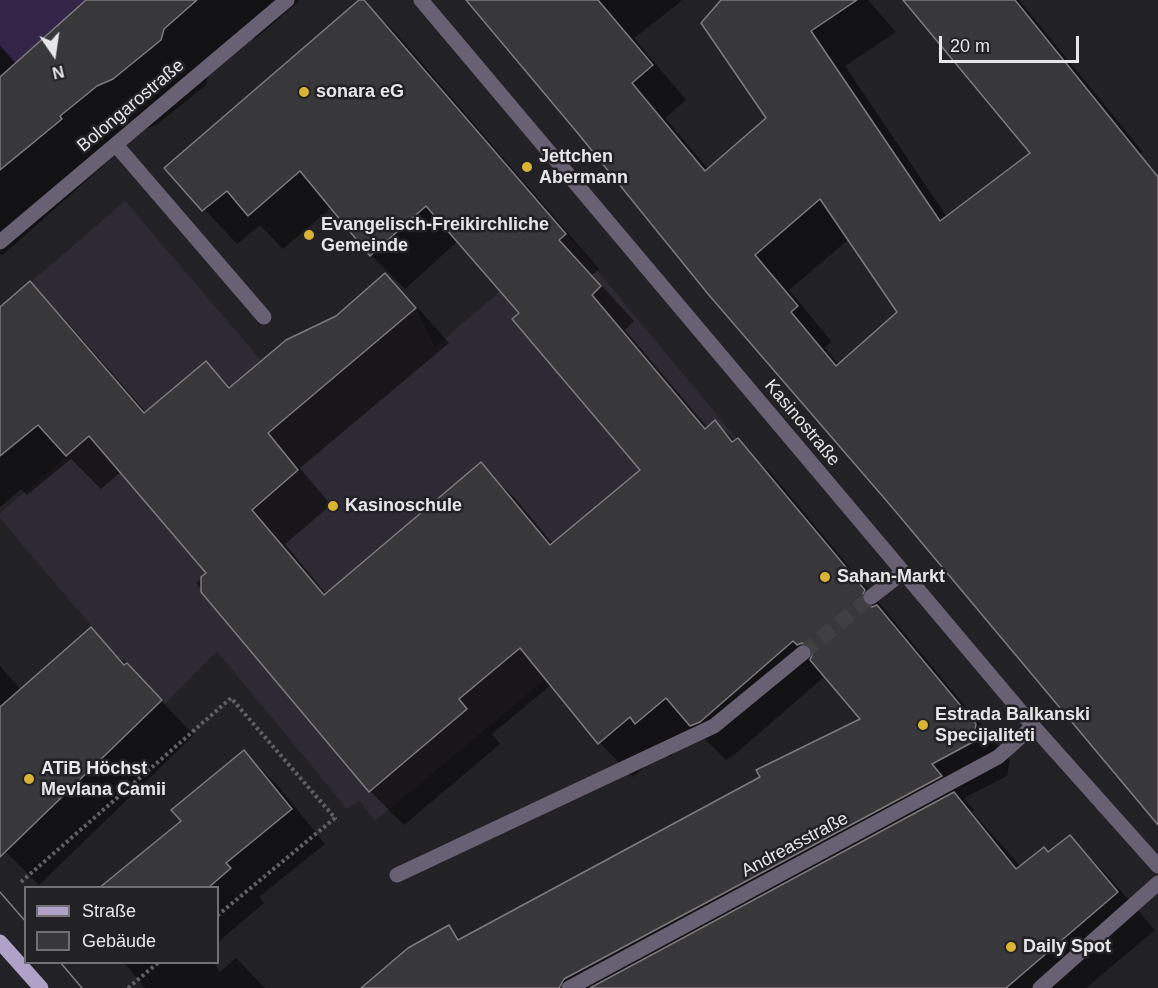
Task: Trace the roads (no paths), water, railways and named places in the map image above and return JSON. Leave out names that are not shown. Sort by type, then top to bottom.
[{"type":"main road","points":[[0,942],[41,988]]},
{"type":"street","name":"Bolongarostraße","points":[[0,242],[287,0]]},
{"type":"street","name":"Kasinostraße","points":[[421,0],[902,573],[1033,726],[1158,866]]},
{"type":"street","points":[[116,145],[264,317]]},
{"type":"street","points":[[871,597],[902,573]]},
{"type":"street","points":[[397,875],[714,726],[803,653]]},
{"type":"street","name":"Andreasstraße","points":[[570,988],[998,757],[1033,726]]},
{"type":"street","points":[[1040,988],[1158,883]]},
{"type":"tunnel","points":[[803,653],[871,597]]},
{"type":"tram line","points":[[0,892],[24,920]]},
{"type":"tram line","points":[[62,964],[82,988]]},
{"type":"place","name":"sonara eG","points":[[304,92]]},
{"type":"place","name":"Jettchen Abermann","points":[[527,167]]},
{"type":"place","name":"Evangelisch-Freikirchliche Gemeinde","points":[[309,235]]},
{"type":"place","name":"Kasinoschule","points":[[333,506]]},
{"type":"place","name":"Sahan-Markt","points":[[825,577]]},
{"type":"place","name":"Estrada Balkanski Specijaliteti","points":[[923,725]]},
{"type":"place","name":"ATiB Höchst Mevlana Camii","points":[[29,779]]},
{"type":"place","name":"Daily Spot","points":[[1011,947]]}]
